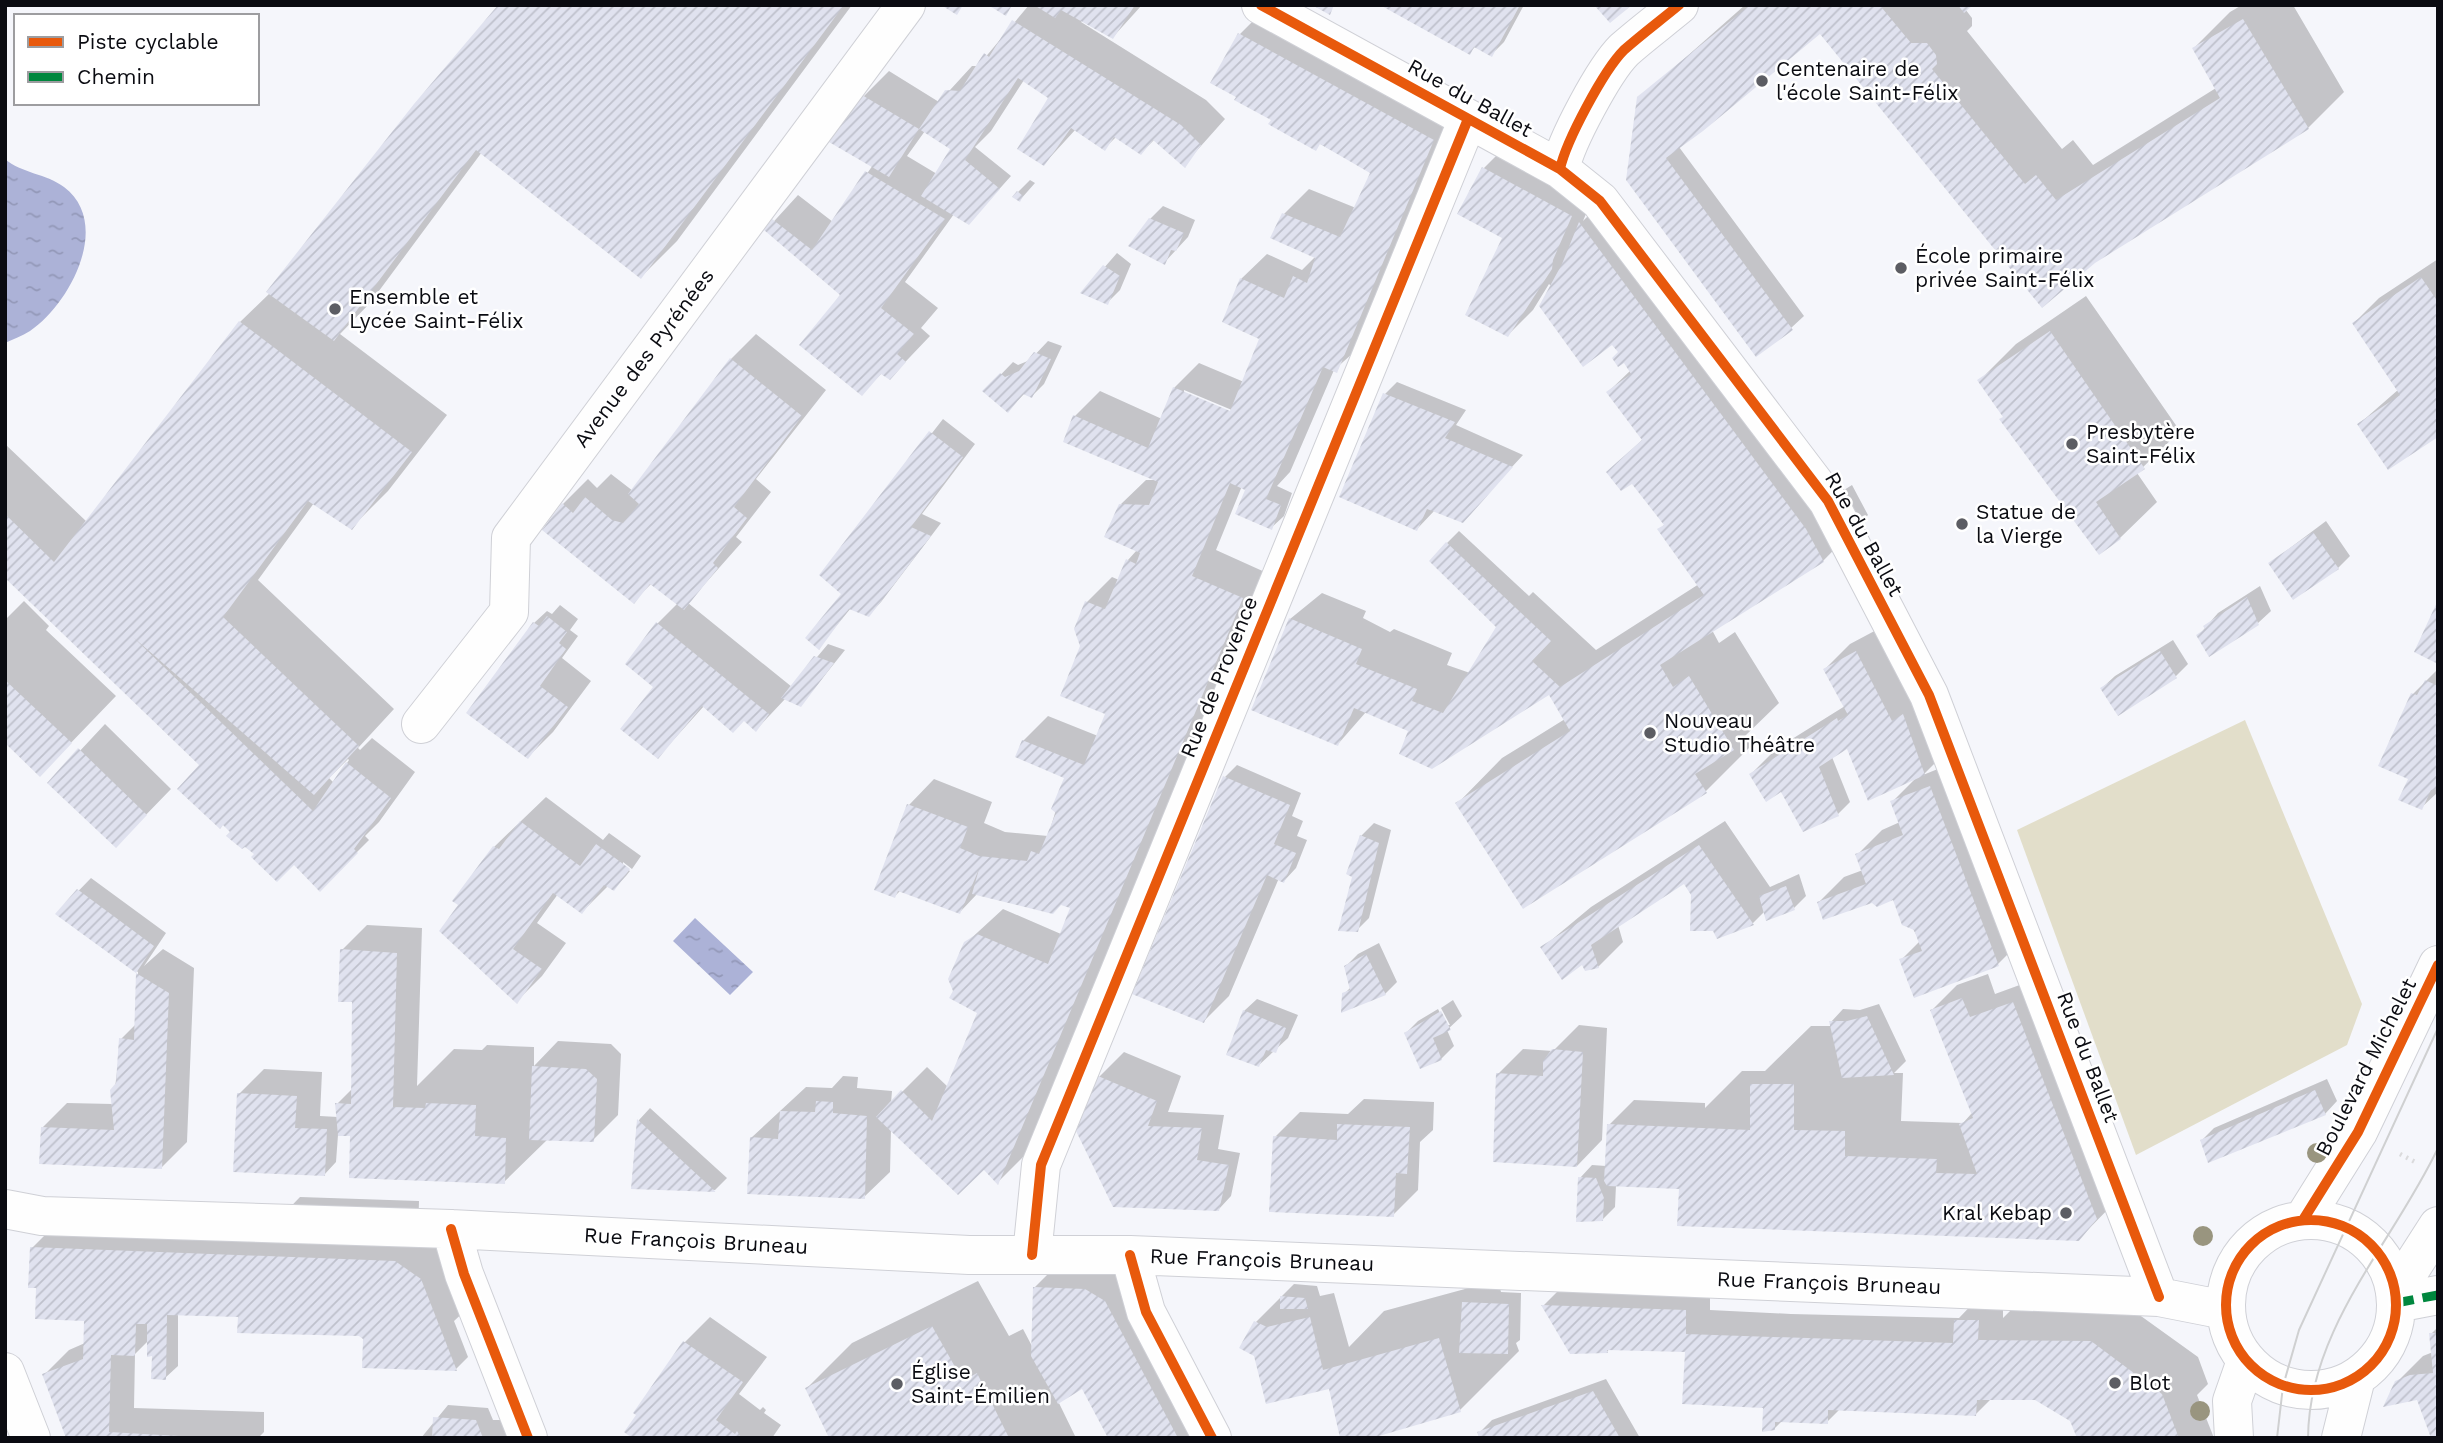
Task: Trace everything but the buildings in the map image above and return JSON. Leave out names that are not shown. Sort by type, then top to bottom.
[{"type":"street","name":"Avenue des Pyrénées","points":[[421,724],[509,612],[511,538],[906,5]]},
{"type":"street","name":"Rue du Ballet","points":[[1261,5],[1560,169],[1600,201],[1828,501],[1929,695],[2159,1297]]},
{"type":"street","points":[[1560,169],[1564,150],[1581,116],[1622,52],[1679,5]]},
{"type":"street","name":"Rue de Provence","points":[[1032,1255],[1041,1165],[1468,119]]},
{"type":"street","name":"Boulevard Michelet","points":[[2303,1220],[2358,1132],[2438,965]]},
{"type":"street","name":"Rue François Bruneau","points":[[5,1209],[42,1216],[451,1229],[969,1255],[1130,1255],[2159,1297],[2225,1310]]},
{"type":"street","points":[[2303,1220],[2332,1222],[2364,1238],[2384,1261],[2396,1298],[2393,1328],[2383,1351],[2356,1378],[2329,1389],[2302,1391],[2269,1380],[2246,1361],[2231,1338],[2225,1310],[2231,1273],[2252,1243],[2285,1224],[2303,1220]]},
{"type":"street","points":[[2396,1298],[2438,1226]]},
{"type":"street","points":[[451,1229],[464,1274],[528,1438]]},
{"type":"street","points":[[1130,1255],[1146,1312],[1212,1438]]},
{"type":"street","points":[[2396,1298],[2438,1294]]},
{"type":"street","points":[[2234,1438],[2232,1401],[2246,1361]]},
{"type":"street","points":[[5,1372],[31,1438]]},
{"type":"street","points":[[2341,1438],[2356,1378]]},
{"type":"shaded area","points":[[2245,720],[2362,1004],[2347,1045],[2136,1155],[2017,830]]},
{"type":"water","points":[[5,159],[64,187],[78,203],[85,221],[85,242],[80,263],[59,303],[30,331],[5,343]]},
{"type":"water","points":[[695,918],[753,972],[730,995],[673,941]]},
{"type":"tram line","points":[[2277,1438],[2283,1386],[2299,1330],[2438,1028]]},
{"type":"tram line","points":[[2308,1438],[2312,1398],[2322,1359],[2338,1323],[2356,1287],[2420,1183],[2438,1148]]},
{"type":"marked path","points":[[2396,1303],[2438,1295]]},
{"type":"cycle path","points":[[1261,5],[1560,169],[1600,201],[1828,501],[1929,695],[2159,1297]]},
{"type":"cycle path","points":[[1560,169],[1578,124],[1616,60],[1624,50],[1679,5]]},
{"type":"cycle path","points":[[1032,1255],[1041,1165],[1468,119]]},
{"type":"cycle path","points":[[2303,1220],[2358,1132],[2438,965]]},
{"type":"cycle path","points":[[2311,1220],[2344,1226],[2371,1245],[2390,1272],[2396,1305],[2390,1338],[2371,1365],[2344,1384],[2311,1390],[2278,1384],[2251,1365],[2232,1338],[2226,1305],[2232,1272],[2251,1245],[2278,1226],[2311,1220]]},
{"type":"cycle path","points":[[451,1229],[464,1274],[528,1438]]},
{"type":"cycle path","points":[[1130,1255],[1146,1312],[1212,1438]]},
{"type":"place","name":"Centenaire de l'école Saint-Félix","points":[[1762,81]]},
{"type":"place","name":"École primaire privée Saint-Félix","points":[[1901,268]]},
{"type":"place","name":"Ensemble et Lycée Saint-Félix","points":[[335,309]]},
{"type":"place","name":"Presbytère Saint-Félix","points":[[2072,444]]},
{"type":"place","name":"Statue de la Vierge","points":[[1962,524]]},
{"type":"place","name":"Nouveau Studio Théâtre","points":[[1650,733]]},
{"type":"place","name":"Kral Kebap","points":[[2066,1213]]},
{"type":"place","name":"Blot","points":[[2115,1383]]},
{"type":"place","name":"Église Saint-Émilien","points":[[897,1384]]}]
